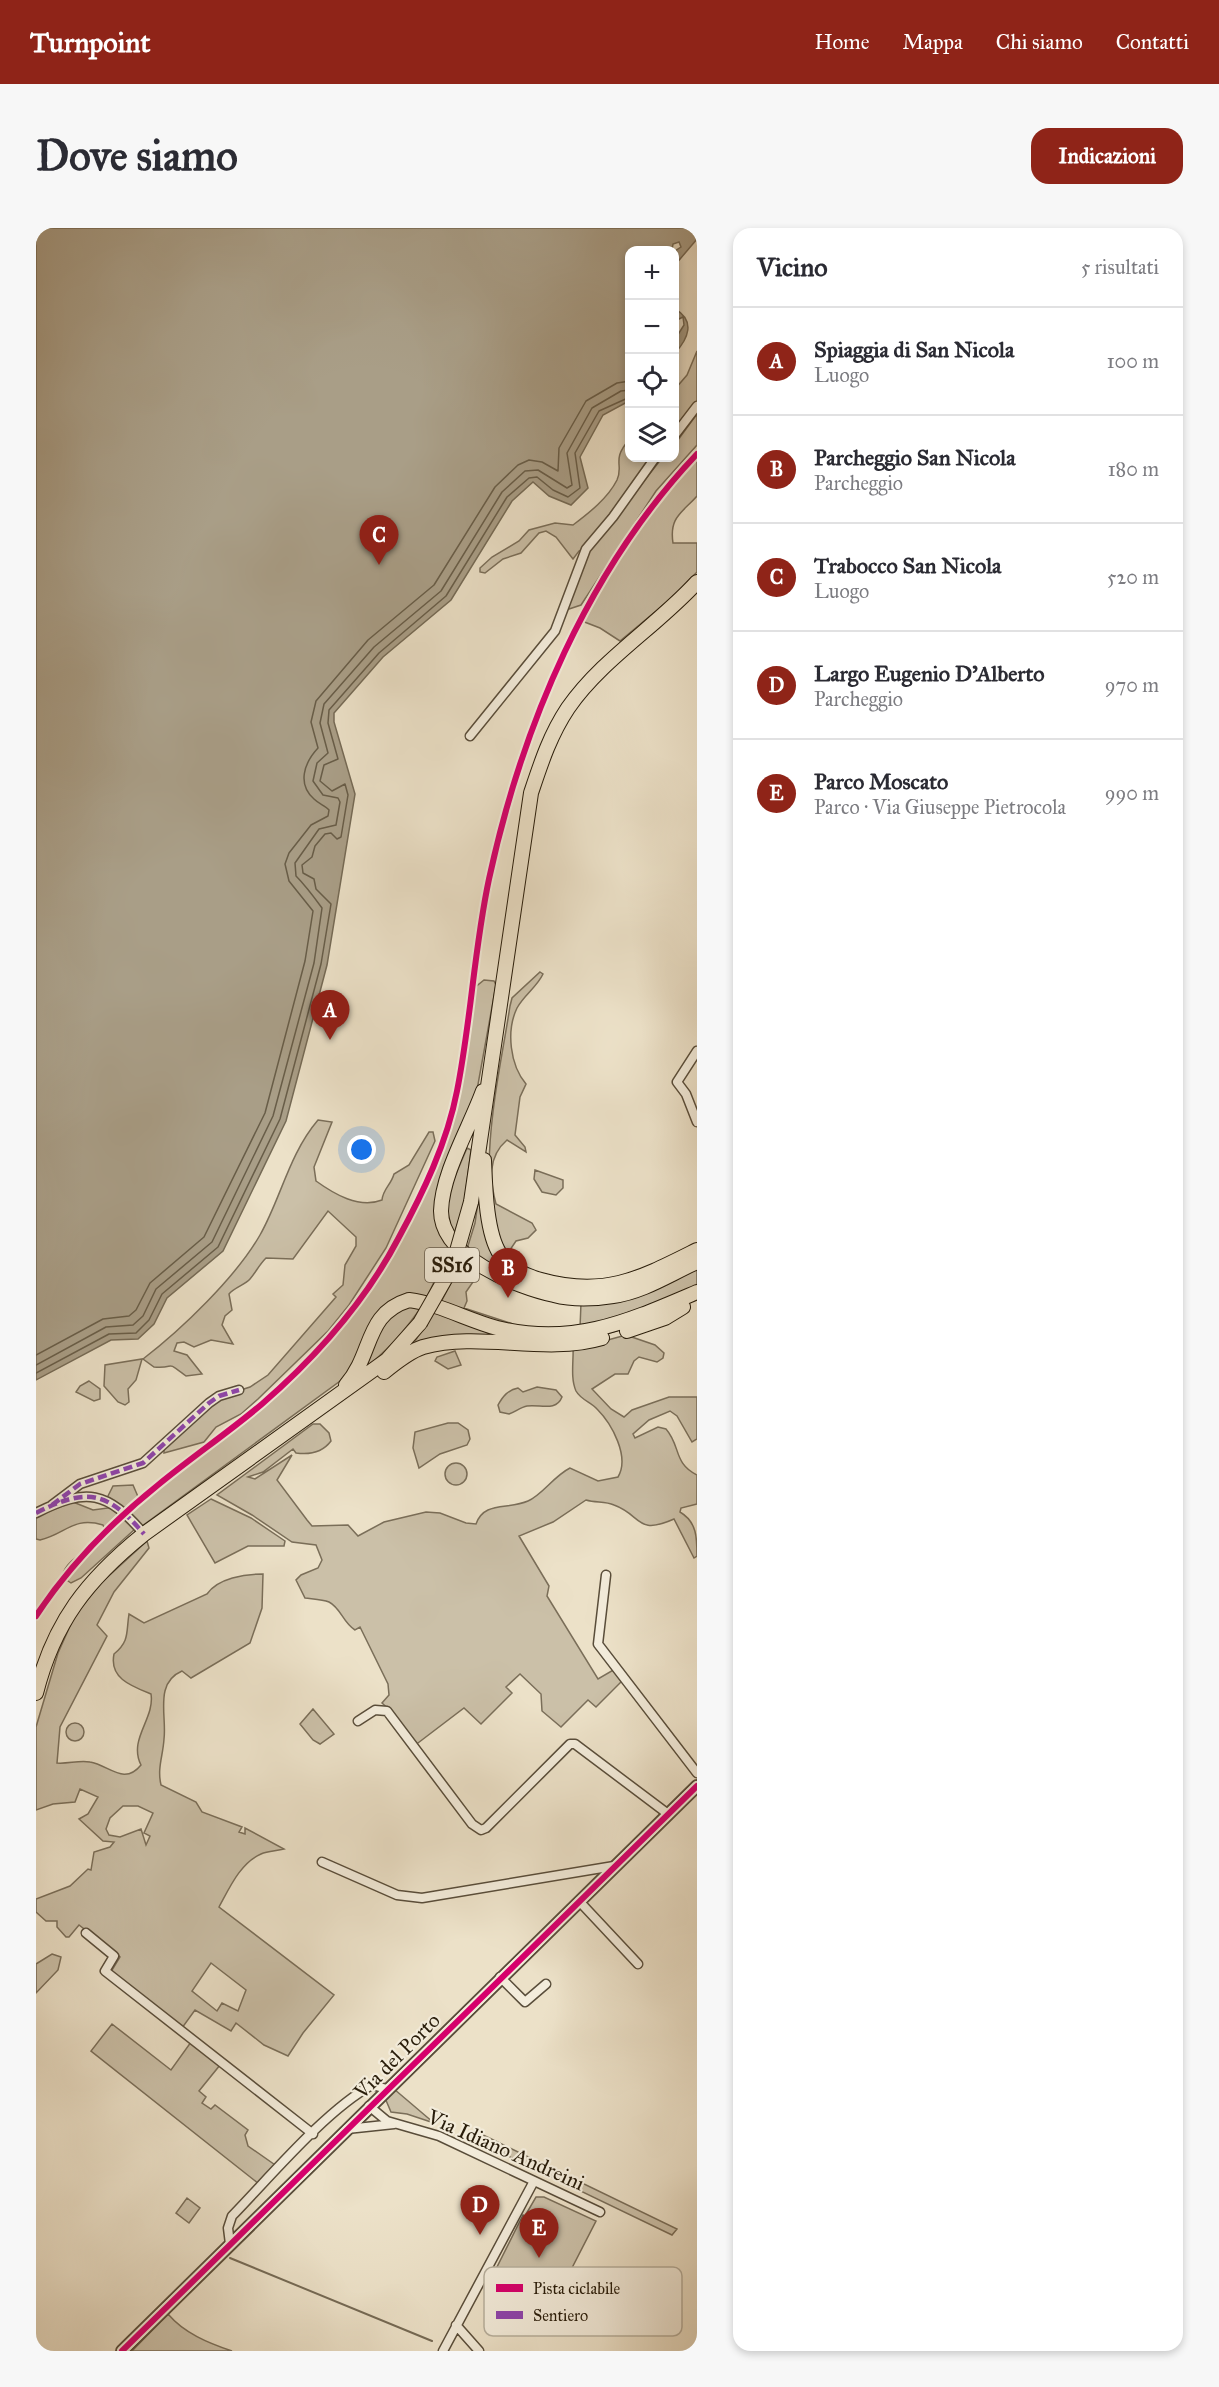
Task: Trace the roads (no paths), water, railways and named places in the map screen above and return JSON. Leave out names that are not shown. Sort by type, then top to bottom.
[{"type":"main road","name":"SS16","points":[[36,1693],[39,1671],[56,1634],[79,1598],[106,1566],[144,1534],[306,1420],[387,1359],[420,1323],[453,1265],[471,1202],[482,1140],[531,793],[546,748],[568,708],[598,672],[676,605],[697,582]]},
{"type":"main road","points":[[493,1064],[443,1195],[441,1212],[444,1228],[451,1239],[468,1256],[517,1283],[573,1298],[613,1296],[633,1292],[697,1262]]},
{"type":"main road","points":[[482,1140],[493,1239],[499,1252],[516,1269],[559,1285],[588,1289],[629,1281],[697,1250]]},
{"type":"main road","points":[[331,1401],[356,1374],[381,1314],[409,1300],[439,1307],[498,1328],[529,1333],[563,1333],[593,1331],[629,1322],[697,1292]]},
{"type":"main road","points":[[306,1420],[360,1390],[421,1347],[456,1341],[558,1344],[596,1340],[665,1318],[697,1298]]},
{"type":"street","points":[[679,431],[697,406]]},
{"type":"street","points":[[470,736],[555,631],[586,549],[613,517],[652,462]]},
{"type":"street","points":[[697,1051],[677,1082],[686,1094],[697,1122]]},
{"type":"street","points":[[52,1505],[80,1484],[143,1463],[209,1403],[238,1390]]},
{"type":"street","points":[[36,1513],[77,1497],[100,1498],[118,1506],[144,1534]]},
{"type":"street","points":[[606,1575],[598,1644],[697,1773]]},
{"type":"street","points":[[358,1721],[375,1710],[387,1711],[472,1824],[481,1830],[486,1828],[570,1744],[575,1744],[668,1814]]},
{"type":"street","name":"Via del Porto","points":[[122,2351],[500,1977],[697,1786]]},
{"type":"street","points":[[322,1862],[397,1895],[422,1899],[614,1866]]},
{"type":"street","points":[[579,1901],[638,1964]]},
{"type":"street","points":[[86,1933],[114,1956],[105,1971],[313,2134]]},
{"type":"street","points":[[500,1977],[525,2002],[546,1984]]},
{"type":"street","points":[[230,2244],[228,2228],[232,2216],[313,2134],[359,2092],[372,2085],[387,2089]]},
{"type":"street","name":"Via Idiano Andreini","points":[[369,2106],[387,2121],[439,2136],[600,2212]]},
{"type":"street","name":"Via Idiano Andreini","points":[[346,2129],[397,2124]]},
{"type":"street","points":[[487,2267],[534,2181]]},
{"type":"street","points":[[443,2351],[484,2273]]},
{"type":"street","points":[[456,2325],[479,2351]]},
{"type":"water","points":[[36,228],[697,228],[697,239],[679,260],[681,247],[679,242],[673,246],[625,246],[625,403],[603,415],[580,457],[588,488],[571,505],[549,496],[533,482],[512,501],[451,600],[383,657],[334,713],[334,722],[355,794],[327,965],[286,1121],[223,1251],[167,1298],[154,1324],[138,1339],[111,1340],[36,1380]]},
{"type":"water","points":[[679,312],[686,319],[688,330],[679,348],[679,333],[684,325],[683,317],[679,319]]},
{"type":"waterway","points":[[230,2258],[432,2341]]},
{"type":"place","name":"Trabocco San Nicola","points":[[379,565]]},
{"type":"place","name":"Spiaggia di San Nicola","points":[[330,1040]]},
{"type":"place","name":"Parcheggio San Nicola","points":[[508,1298]]},
{"type":"place","name":"Largo Eugenio D'Alberto","points":[[480,2235]]},
{"type":"place","name":"Parco Moscato","points":[[539,2258]]}]
